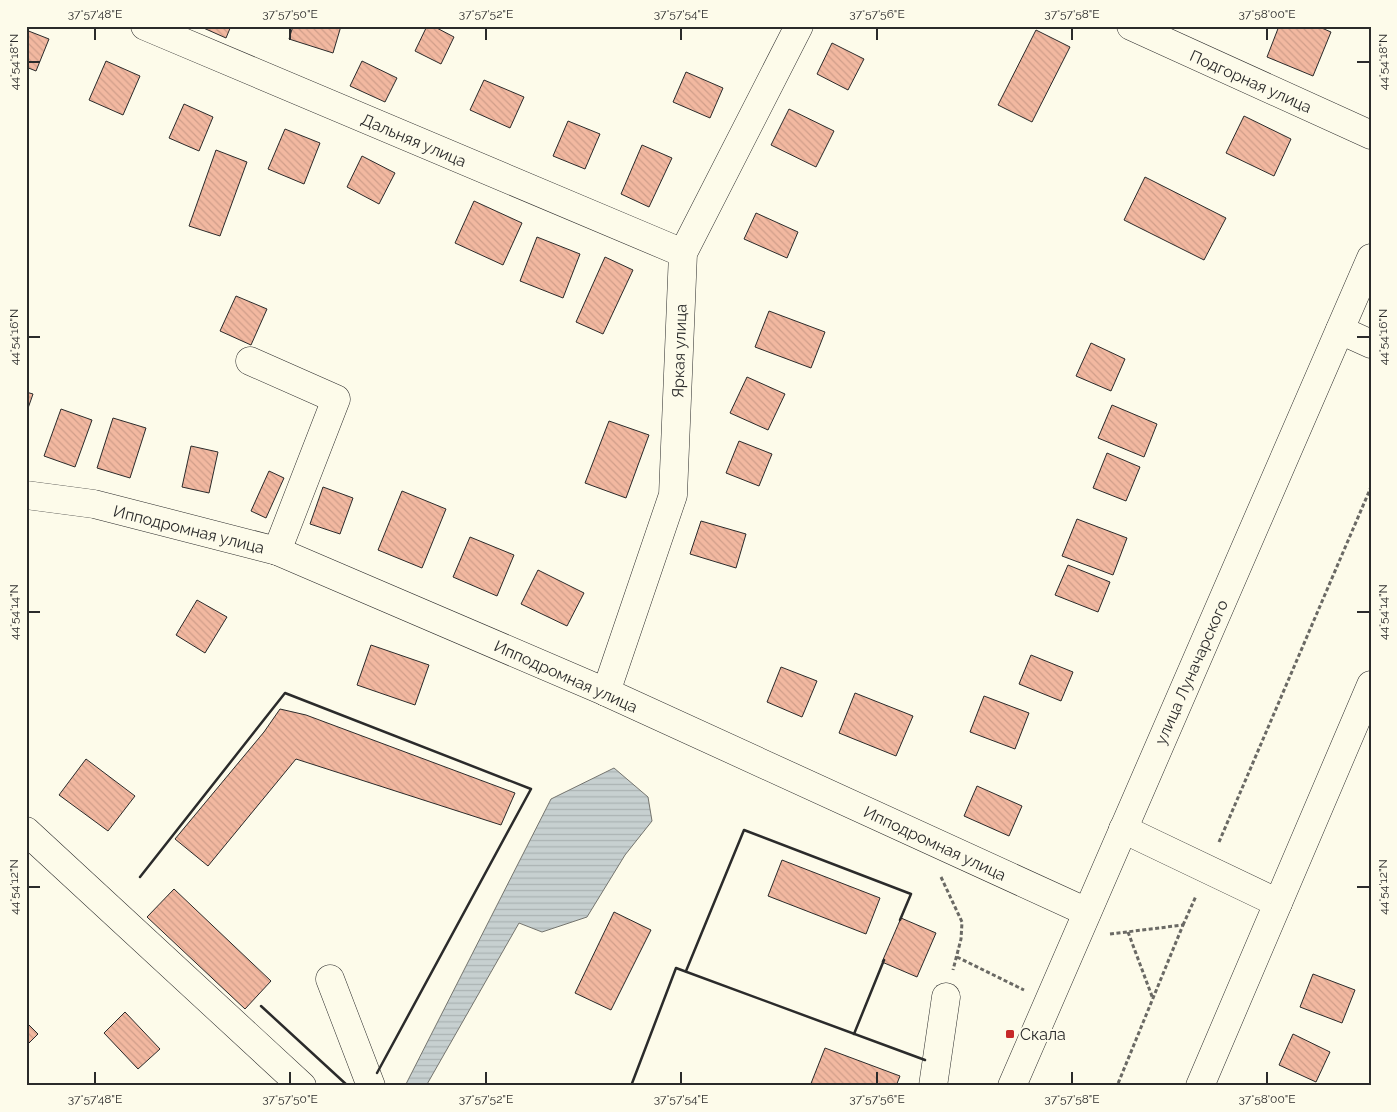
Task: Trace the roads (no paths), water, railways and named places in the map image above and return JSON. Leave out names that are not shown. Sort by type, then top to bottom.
[{"type":"street","name":"Дальняя улица","points":[[145,26],[683,253]]},
{"type":"street","name":"Яркая улица","points":[[606,692],[673,495],[683,253],[799,26]]},
{"type":"street","name":"Подгорная улица","points":[[1131,26],[1371,135]]},
{"type":"street","name":"улица Луначарского","points":[[1012,1086],[1371,258]]},
{"type":"street","points":[[1340,330],[1371,344]]},
{"type":"street","points":[[250,361],[336,399],[277,551]]},
{"type":"street","name":"Ипподромная улица","points":[[26,495],[94,504],[277,551],[606,692],[1087,912]]},
{"type":"street","points":[[1200,1086],[1371,685]]},
{"type":"street","points":[[1123,829],[1278,903]]},
{"type":"street","points":[[26,832],[302,1086]]},
{"type":"street","points":[[330,979],[372,1086]]},
{"type":"street","points":[[933,1086],[946,997]]},
{"type":"place","name":"Скала","points":[[1010,1034]]}]
